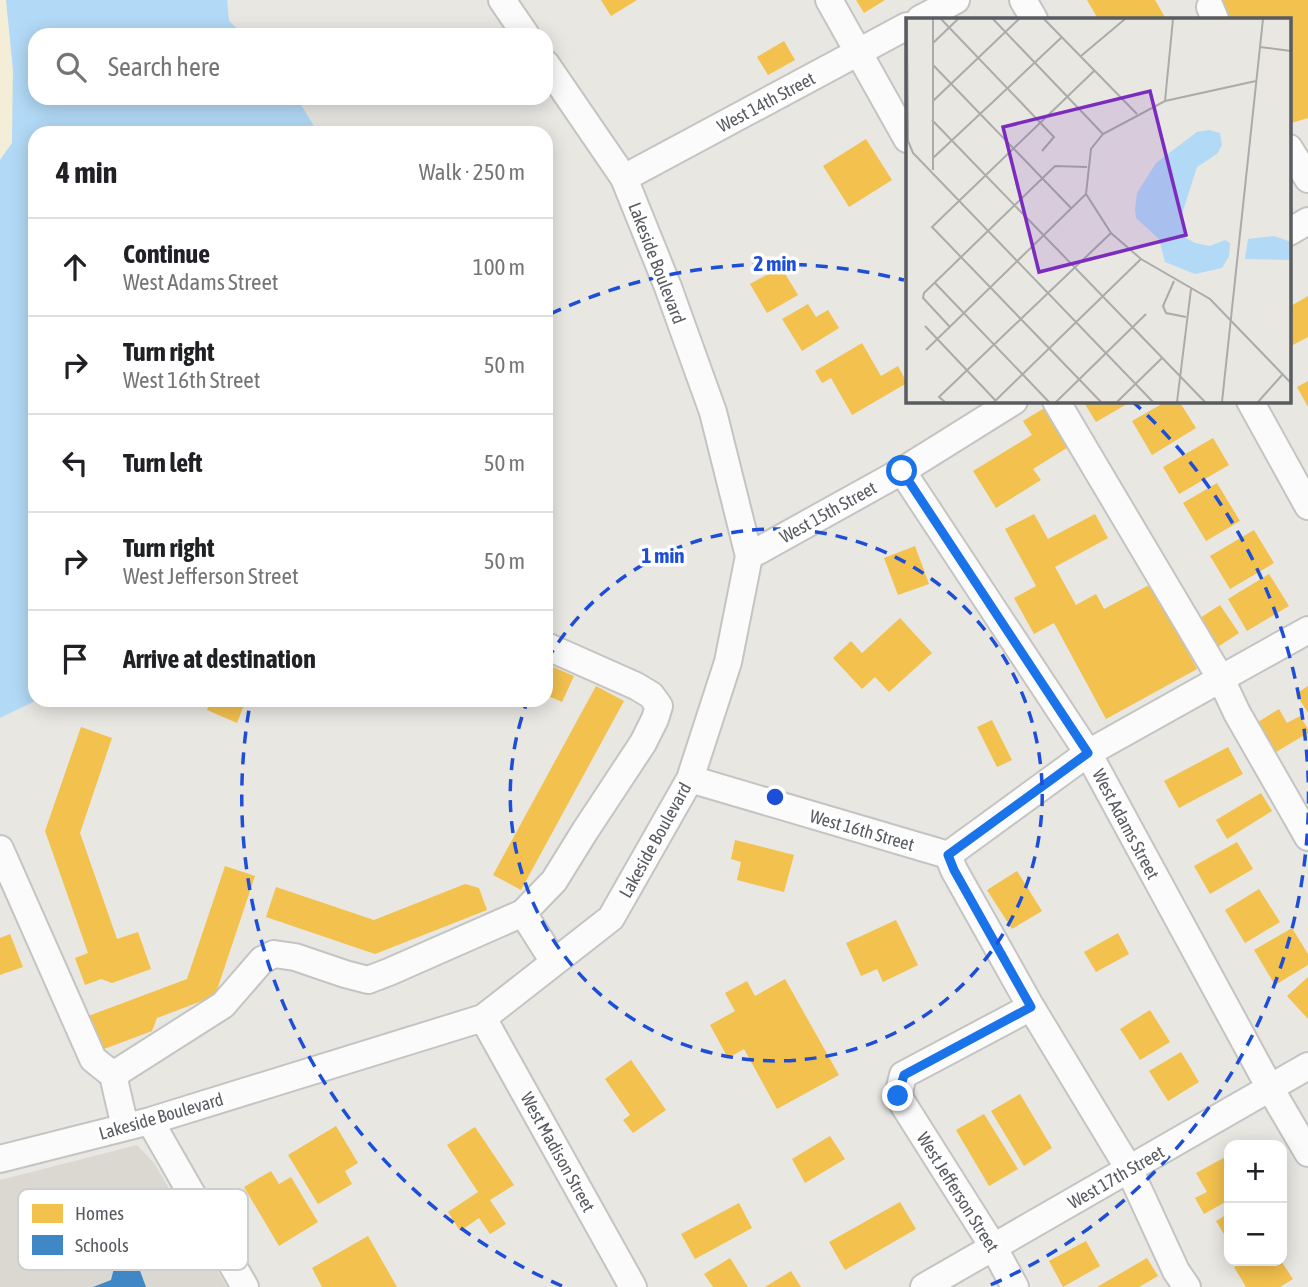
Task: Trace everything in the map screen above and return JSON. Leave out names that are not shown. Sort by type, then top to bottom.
[{"type":"street","points":[[502,0],[521,28]]},
{"type":"street","points":[[828,0],[906,137]]},
{"type":"street","points":[[922,18],[956,0]]},
{"type":"street","points":[[1023,0],[1033,18]]},
{"type":"street","name":"West 14th Street","points":[[624,178],[906,27]]},
{"type":"street","name":"Lakeside Boulevard","points":[[0,1159],[137,1124],[483,1018],[611,918],[690,779],[728,662],[748,556],[713,412],[668,287],[624,178],[553,74]]},
{"type":"street","points":[[1290,150],[1308,179]]},
{"type":"street","points":[[1290,231],[1308,221]]},
{"type":"street","name":"West 15th Street","points":[[748,556],[902,471],[1012,402]]},
{"type":"street","points":[[1057,402],[1221,678],[1237,713],[1308,837]]},
{"type":"street","points":[[1251,402],[1308,506]]},
{"type":"street","name":"West Adams Street","points":[[902,471],[1088,753],[1308,1153]]},
{"type":"street","points":[[1186,1287],[1129,1169],[1031,1007],[948,855],[1088,753],[1308,630]]},
{"type":"street","points":[[113,1075],[223,1005],[262,960],[274,954],[295,957],[368,980],[523,913],[554,881],[643,743],[659,706],[651,695],[636,686],[553,649]]},
{"type":"street","name":"West 16th Street","points":[[690,779],[948,855]]},
{"type":"street","points":[[0,849],[93,1059],[113,1075],[137,1124],[180,1189]]},
{"type":"street","points":[[523,913],[554,962]]},
{"type":"street","name":"West Jefferson Street","points":[[1015,1287],[994,1248],[898,1096],[904,1075],[1031,1007]]},
{"type":"street","name":"West Madison Street","points":[[483,1018],[633,1287]]},
{"type":"street","name":"West 17th Street","points":[[924,1287],[1308,1066]]},
{"type":"street","points":[[234,1270],[245,1287]]},
{"type":"shaded area","points":[[0,0],[6,0],[13,70],[12,143],[0,160]]},
{"type":"shaded area","points":[[137,1145],[154,1163],[169,1189],[18,1189],[18,1270],[217,1270],[227,1287],[0,1287],[0,1180]]},
{"type":"water","points":[[6,0],[227,0],[229,21],[236,28],[28,28],[28,105],[301,105],[314,126],[28,126],[28,704],[0,718],[0,160],[12,143],[13,70]]},
{"type":"building: Homes","points":[[601,0],[637,0],[611,16]]},
{"type":"building: Homes","points":[[856,0],[885,0],[864,13]]},
{"type":"building: Homes","points":[[1087,0],[1155,0],[1165,18],[1097,18]]},
{"type":"building: Homes","points":[[1214,0],[1308,0],[1308,118],[1291,123],[1290,120],[1290,18],[1223,18]]},
{"type":"building: Homes","points":[[784,41],[795,60],[768,75],[757,57]]},
{"type":"building: Homes","points":[[866,139],[892,180],[849,207],[823,166]]},
{"type":"building: Homes","points":[[781,267],[798,295],[767,313],[750,284]]},
{"type":"building: Homes","points":[[1308,296],[1308,337],[1290,346],[1290,306]]},
{"type":"building: Homes","points":[[808,304],[816,317],[828,310],[839,328],[802,351],[782,319]]},
{"type":"building: Homes","points":[[862,343],[881,376],[898,366],[906,384],[852,415],[831,378],[822,383],[815,371]]},
{"type":"building: Homes","points":[[1308,381],[1308,407],[1297,387]]},
{"type":"building: Homes","points":[[1084,402],[1130,402],[1096,422]]},
{"type":"building: Homes","points":[[1165,402],[1180,402],[1196,428],[1152,455],[1132,421]]},
{"type":"building: Homes","points":[[1046,407],[1070,446],[1033,469],[1041,480],[996,508],[973,471],[1032,435],[1023,421]]},
{"type":"building: Homes","points":[[1213,438],[1229,465],[1179,494],[1163,467]]},
{"type":"building: Homes","points":[[1217,483],[1240,521],[1206,541],[1183,503]]},
{"type":"building: Homes","points":[[1034,514],[1048,539],[1095,514],[1108,538],[1055,567],[1076,605],[1096,594],[1104,609],[1151,584],[1197,669],[1106,719],[1054,623],[1034,634],[1014,598],[1036,586],[1005,529]]},
{"type":"building: Homes","points":[[1254,530],[1274,563],[1230,589],[1210,556]]},
{"type":"building: Homes","points":[[915,546],[929,584],[898,595],[884,558]]},
{"type":"building: Homes","points":[[1269,574],[1289,606],[1247,631],[1228,599]]},
{"type":"building: Homes","points":[[1220,605],[1239,633],[1216,648],[1197,620]]},
{"type":"building: Homes","points":[[900,618],[932,653],[889,692],[875,677],[862,689],[833,658],[851,641],[862,653]]},
{"type":"building: Homes","points":[[553,667],[574,676],[562,702],[553,698]]},
{"type":"building: Homes","points":[[596,686],[624,701],[521,890],[493,875]]},
{"type":"building: Homes","points":[[1308,686],[1308,713],[1296,694]]},
{"type":"building: Homes","points":[[208,707],[243,707],[237,723],[207,710]]},
{"type":"building: Homes","points":[[1279,709],[1287,723],[1300,716],[1308,733],[1276,752],[1258,722]]},
{"type":"building: Homes","points":[[992,720],[1012,760],[997,767],[977,727]]},
{"type":"building: Homes","points":[[81,727],[112,738],[80,833],[117,939],[138,932],[151,969],[112,983],[101,979],[85,985],[75,958],[88,953],[45,831]]},
{"type":"building: Homes","points":[[1228,747],[1243,774],[1179,808],[1164,781]]},
{"type":"building: Homes","points":[[1261,793],[1272,811],[1227,839],[1216,820]]},
{"type":"building: Homes","points":[[735,840],[794,855],[784,892],[737,880],[741,862],[731,859]]},
{"type":"building: Homes","points":[[1237,842],[1253,869],[1210,894],[1194,866]]},
{"type":"building: Homes","points":[[225,866],[255,876],[215,996],[157,1018],[152,1031],[96,1052],[83,1018],[187,979]]},
{"type":"building: Homes","points":[[1017,871],[1042,911],[1012,929],[987,890]]},
{"type":"building: Homes","points":[[465,884],[479,888],[487,910],[375,954],[266,917],[276,887],[374,920]]},
{"type":"building: Homes","points":[[1259,889],[1280,922],[1245,943],[1225,910]]},
{"type":"building: Homes","points":[[896,920],[918,965],[883,982],[877,969],[861,976],[846,943]]},
{"type":"building: Homes","points":[[1292,928],[1308,954],[1308,965],[1275,985],[1254,950]]},
{"type":"building: Homes","points":[[1118,933],[1129,954],[1096,972],[1084,952]]},
{"type":"building: Homes","points":[[10,934],[23,967],[0,975],[0,938]]},
{"type":"building: Homes","points":[[1308,977],[1308,1019],[1287,996]]},
{"type":"building: Homes","points":[[785,979],[839,1075],[777,1109],[744,1049],[728,1058],[710,1025],[735,1011],[725,993],[747,981],[755,996]]},
{"type":"building: Homes","points":[[1150,1010],[1170,1042],[1140,1060],[1120,1029]]},
{"type":"building: Homes","points":[[1181,1052],[1199,1082],[1168,1101],[1149,1071]]},
{"type":"building: Homes","points":[[631,1060],[666,1110],[633,1133],[623,1120],[630,1115],[605,1079]]},
{"type":"building: Homes","points":[[1020,1094],[1052,1148],[1024,1166],[991,1111]]},
{"type":"building: Homes","points":[[984,1114],[1018,1169],[989,1186],[956,1130]]},
{"type":"building: Homes","points":[[336,1126],[358,1163],[345,1171],[352,1184],[318,1204],[288,1155]]},
{"type":"building: Homes","points":[[475,1127],[514,1185],[490,1200],[506,1224],[490,1234],[479,1218],[460,1231],[448,1212],[478,1192],[447,1145]]},
{"type":"building: Homes","points":[[830,1136],[845,1159],[805,1183],[792,1159]]},
{"type":"building: Homes","points":[[1224,1158],[1224,1203],[1204,1214],[1195,1198],[1207,1192],[1196,1173]]},
{"type":"building: Homes","points":[[271,1171],[279,1184],[291,1177],[318,1222],[279,1246],[248,1194],[248,1189],[244,1187]]},
{"type":"building: Homes","points":[[900,1202],[916,1229],[845,1270],[829,1242]]},
{"type":"building: Homes","points":[[739,1203],[752,1228],[695,1259],[681,1234]]},
{"type":"building: Homes","points":[[1224,1216],[1224,1234],[1216,1221]]},
{"type":"building: Homes","points":[[368,1236],[397,1287],[322,1287],[312,1268]]},
{"type":"building: Homes","points":[[1086,1241],[1100,1266],[1063,1287],[1049,1261]]},
{"type":"building: Homes","points":[[730,1258],[748,1287],[713,1287],[704,1274]]},
{"type":"building: Homes","points":[[1147,1258],[1158,1276],[1139,1287],[1097,1287]]},
{"type":"building: Homes","points":[[1284,1266],[1293,1279],[1280,1287],[1246,1287],[1234,1267]]},
{"type":"building: Homes","points":[[791,1271],[801,1287],[765,1287]]},
{"type":"building: Schools","points":[[114,1270],[140,1270],[146,1287],[93,1287],[111,1280]]},
{"type":"route","points":[[898,1096],[904,1075],[1031,1007],[948,855],[1088,753],[902,471]]}]
